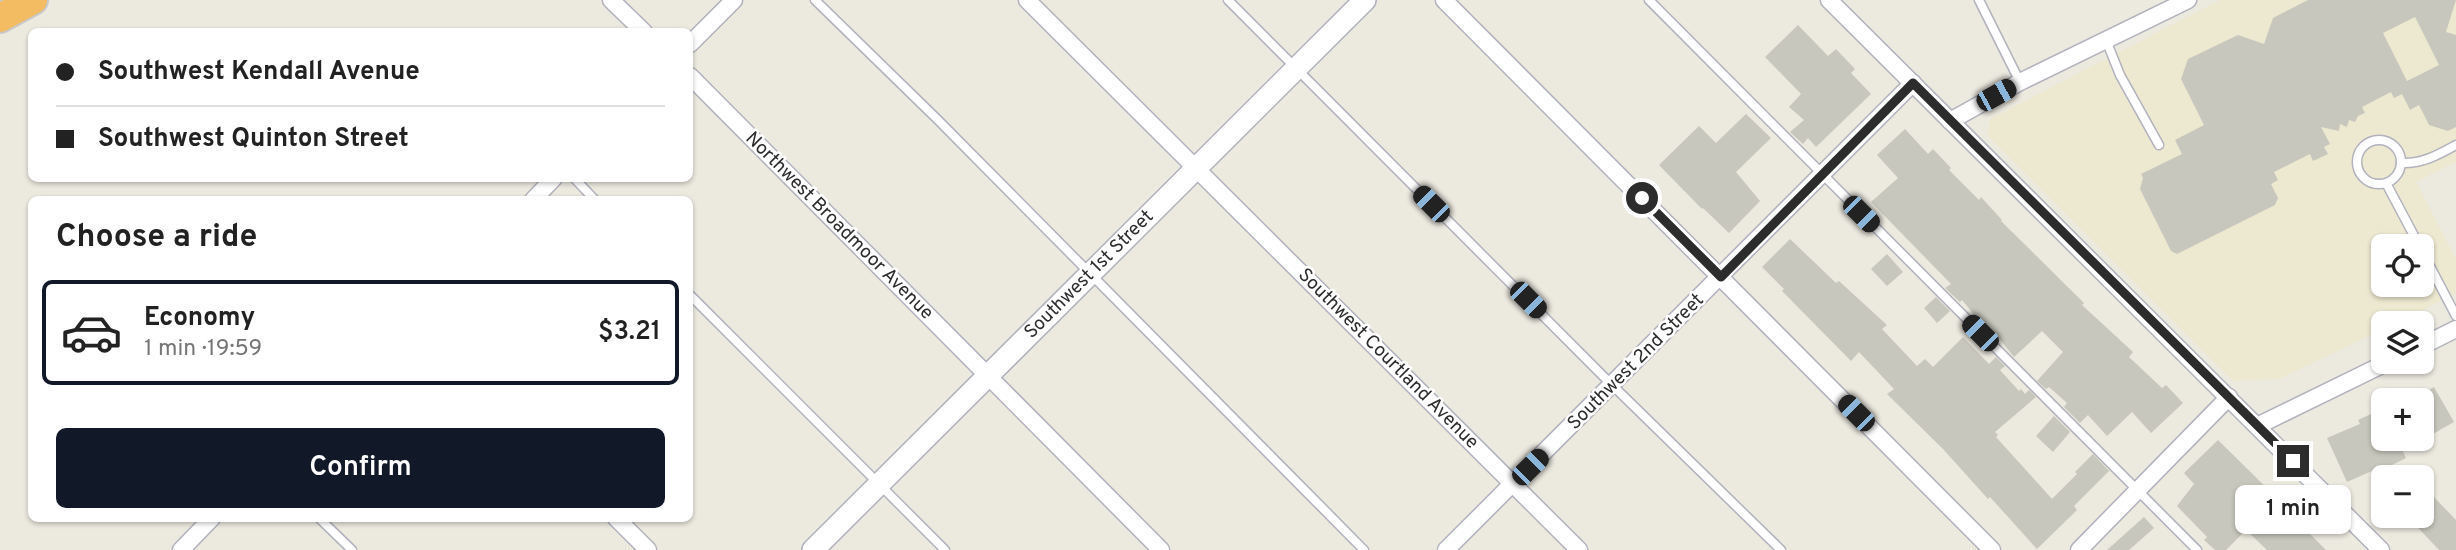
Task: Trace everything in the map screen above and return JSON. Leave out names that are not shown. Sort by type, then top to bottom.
[{"type":"highway","points":[[0,18],[33,0]]},
{"type":"street","points":[[611,0],[639,28]]},
{"type":"street","points":[[693,41],[734,0]]},
{"type":"street","name":"Southwest Courtland Avenue","points":[[1027,0],[1579,550]]},
{"type":"street","name":"Southwest 1st Street","points":[[813,550],[1365,0]]},
{"type":"street","points":[[1444,0],[1992,550]]},
{"type":"street","points":[[1829,0],[2381,550]]},
{"type":"street","points":[[1950,121],[2020,82],[2106,40],[2157,7],[2188,0]]},
{"type":"street","name":"Northwest Broadmoor Avenue","points":[[693,79],[1161,550]]},
{"type":"street","name":"Southwest 2nd Street","points":[[1446,550],[1913,83]]},
{"type":"street","points":[[537,196],[550,182]]},
{"type":"street","points":[[2434,340],[2456,329]]},
{"type":"street","points":[[2257,426],[2371,370]]},
{"type":"street","points":[[2079,550],[2229,397]]},
{"type":"street","points":[[181,550],[208,522]]},
{"type":"street","points":[[620,522],[648,550]]},
{"type":"lane","points":[[815,0],[937,119],[1364,550]]},
{"type":"lane","points":[[1228,0],[1605,378],[1781,550]]},
{"type":"lane","points":[[1648,0],[2197,550]]},
{"type":"lane","points":[[1979,0],[2020,82]]},
{"type":"lane","points":[[2106,40],[2120,75],[2159,145]]},
{"type":"lane","points":[[2384,141],[2396,149],[2401,163],[2396,177],[2386,183],[2376,184],[2363,178],[2357,166],[2359,152],[2370,142],[2384,141]]},
{"type":"lane","points":[[2401,163],[2428,160],[2456,145]]},
{"type":"lane","points":[[578,182],[591,196]]},
{"type":"lane","points":[[2386,183],[2413,234]]},
{"type":"lane","points":[[2434,274],[2456,316]]},
{"type":"lane","points":[[693,298],[945,550]]},
{"type":"lane","points":[[323,522],[352,550]]},
{"type":"shaded area","points":[[2220,0],[2456,0],[2456,162],[2416,182],[2456,259],[2456,294],[2421,311],[2371,311],[2371,335],[2279,379],[2233,381],[1987,135],[1990,119]]},
{"type":"building","points":[[2308,0],[2456,0],[2446,32],[2456,35],[2456,127],[2448,131],[2429,125],[2419,105],[2410,110],[2402,94],[2394,98],[2391,92],[2362,107],[2365,113],[2358,116],[2355,122],[2349,120],[2347,127],[2340,124],[2339,131],[2321,127],[2330,144],[2324,147],[2328,154],[2313,161],[2310,154],[2274,172],[2278,180],[2271,184],[2278,198],[2275,205],[2177,254],[2171,251],[2140,189],[2143,178],[2141,174],[2182,154],[2175,140],[2204,125],[2181,79],[2188,59],[2238,35],[2264,44],[2273,18]],"holes":[[[2415,17],[2439,65],[2407,81],[2383,33]]]},
{"type":"building","points":[[1798,25],[1828,56],[1836,49],[1855,69],[1851,73],[1871,94],[1816,147],[1808,138],[1803,144],[1790,132],[1804,120],[1789,107],[1801,94],[1765,57]]},
{"type":"building","points":[[1746,114],[1771,138],[1736,172],[1760,201],[1729,233],[1659,165],[1699,126],[1716,143]]},
{"type":"building","points":[[1905,129],[1928,154],[1933,149],[1951,168],[1949,170],[1979,200],[1981,197],[2001,221],[2084,303],[2082,305],[2133,352],[2129,357],[2162,388],[2166,385],[2183,403],[2151,433],[2132,412],[2107,436],[2088,415],[2080,423],[2064,407],[2067,403],[2049,387],[2046,389],[2037,381],[2063,352],[2042,331],[2014,357],[1990,327],[1987,330],[1962,300],[1960,302],[1945,288],[1951,284],[1871,202],[1898,178],[1877,155]]},
{"type":"building","points":[[1790,239],[1836,283],[1839,281],[1887,325],[1882,329],[1917,366],[1925,359],[1933,367],[1963,337],[1989,364],[1996,357],[2005,366],[2000,370],[2019,391],[2021,389],[2025,394],[2029,390],[2036,397],[1995,432],[1998,435],[1996,437],[2052,499],[2093,454],[2109,471],[2074,506],[2077,510],[2037,549],[1990,497],[1988,499],[1943,449],[1887,394],[1894,389],[1859,352],[1851,361],[1762,267]]},
{"type":"building","points":[[1887,254],[1903,272],[1887,286],[1871,269]]},
{"type":"building","points":[[1936,297],[1950,311],[1937,323],[1924,308]]},
{"type":"building","points":[[2434,387],[2454,422],[2434,433],[2434,388]]},
{"type":"building","points":[[2371,414],[2371,451],[2403,451],[2406,458],[2392,465],[2371,465],[2371,471],[2347,482],[2327,438],[2360,424],[2358,420]]},
{"type":"building","points":[[2054,416],[2070,432],[2053,452],[2036,436]]},
{"type":"building","points":[[2218,440],[2326,550],[2267,550],[2246,530],[2226,550],[2215,550],[2204,540],[2207,537],[2177,506],[2194,484],[2184,473]]},
{"type":"building","points":[[2434,497],[2456,520],[2456,550],[2439,550],[2418,528],[2434,528]]},
{"type":"building","points":[[2144,517],[2154,528],[2129,550],[2107,550]]},
{"type":"route","points":[[1642,198],[1721,277],[1913,83],[2293,461]]}]
